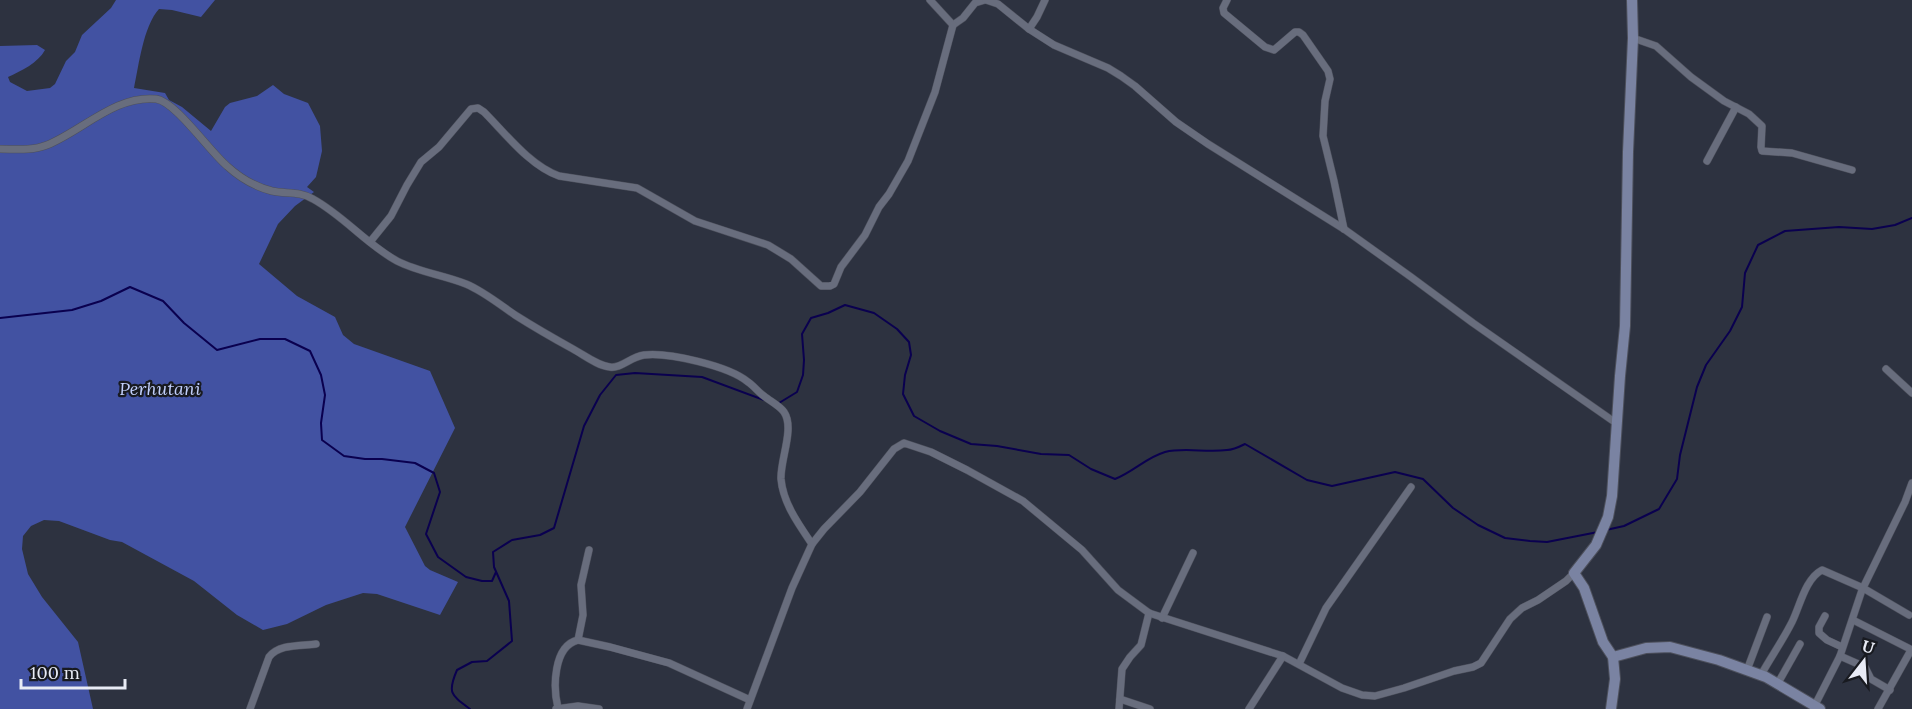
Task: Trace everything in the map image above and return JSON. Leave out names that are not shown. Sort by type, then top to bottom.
[{"type":"street","points":[[930,0],[953,25]]},
{"type":"street","points":[[370,242],[391,216],[406,185],[421,162],[439,147],[471,109],[475,108],[484,112],[527,155],[549,173],[637,188],[695,221],[768,245],[791,259],[821,286],[830,286],[834,284],[842,267],[864,235],[911,155],[935,92],[953,25],[963,18],[975,3],[986,0],[998,4],[1029,29],[1054,45],[1108,68],[1135,86],[1176,122],[1344,229],[1616,423]]},
{"type":"street","points":[[1029,29],[1046,0]]},
{"type":"street","points":[[1227,0],[1223,8],[1224,13],[1265,47],[1274,50],[1295,32],[1299,32],[1328,71],[1330,79],[1325,101],[1323,136],[1344,229]]},
{"type":"street","points":[[747,709],[792,588],[812,544],[860,492],[894,449],[904,443],[967,470],[1023,501],[1082,550],[1118,590],[1149,613],[1283,656],[1353,692],[1375,696],[1473,667],[1485,659],[1510,619],[1522,608],[1566,581],[1596,545],[1612,496],[1625,326],[1628,152],[1633,38],[1632,0]]},
{"type":"street","points":[[1633,38],[1656,46],[1691,77],[1749,114],[1762,126],[1762,151],[1792,153],[1852,170]]},
{"type":"street","points":[[0,149],[24,149],[46,145],[118,105],[145,99],[159,99],[184,120],[240,177],[274,192],[298,193],[310,197],[340,216],[379,250],[404,264],[479,290],[544,334],[602,365],[614,368],[631,358],[657,355],[688,360],[741,376],[783,411],[788,428],[781,476],[783,490],[796,519],[812,544]]},
{"type":"street","points":[[1707,161],[1736,107]]},
{"type":"street","points":[[1886,369],[1912,393]]},
{"type":"street","points":[[1613,657],[1646,648],[1670,647],[1761,675],[1817,707],[1840,656],[1863,588],[1909,504],[1912,483]]},
{"type":"street","points":[[1299,664],[1326,608],[1411,487]]},
{"type":"street","points":[[578,640],[583,615],[581,585],[589,550]]},
{"type":"street","points":[[1162,618],[1193,553]]},
{"type":"street","points":[[1761,675],[1792,622],[1815,575],[1822,570],[1863,588],[1909,615]]},
{"type":"street","points":[[1574,573],[1584,588],[1603,642],[1613,657],[1615,679],[1611,709]]},
{"type":"street","points":[[1119,709],[1122,669],[1141,645],[1149,613]]},
{"type":"street","points":[[1825,616],[1819,627],[1819,633],[1827,640],[1842,647]]},
{"type":"street","points":[[1747,670],[1767,617]]},
{"type":"street","points":[[1853,620],[1911,650],[1878,709]]},
{"type":"street","points":[[599,709],[578,706],[557,708],[554,679],[566,648],[573,641],[610,647],[669,663],[750,700]]},
{"type":"street","points":[[250,709],[269,657],[274,651],[281,648],[316,644]]},
{"type":"street","points":[[1778,683],[1800,644]]},
{"type":"street","points":[[1249,709],[1283,656]]},
{"type":"street","points":[[1840,656],[1865,667],[1870,679],[1890,690]]},
{"type":"street","points":[[1120,699],[1150,709]]},
{"type":"green space","name":"Perhutani","points":[[116,0],[215,0],[201,17],[159,9],[145,36],[134,88],[165,93],[169,100],[182,107],[211,131],[225,107],[230,103],[257,96],[273,85],[284,94],[308,103],[320,126],[322,151],[316,177],[307,187],[314,192],[295,206],[278,224],[259,264],[297,296],[335,317],[343,335],[354,344],[430,371],[455,428],[405,527],[425,566],[458,582],[440,615],[377,594],[363,593],[326,605],[287,624],[263,630],[237,615],[194,581],[122,542],[110,540],[59,521],[44,520],[31,526],[23,536],[22,549],[28,574],[42,597],[78,642],[93,709],[0,709],[0,46],[37,45],[45,50],[34,63],[8,77],[10,82],[27,91],[50,88],[55,84],[66,61],[75,52],[82,35],[111,8]]},
{"type":"waterway","points":[[1606,530],[1624,526],[1659,509],[1677,479],[1680,455],[1697,387],[1706,365],[1730,331],[1742,307],[1745,273],[1758,245],[1785,231],[1839,227],[1872,229],[1895,225],[1912,218]]},
{"type":"waterway","points":[[0,318],[72,310],[101,301],[130,287],[163,301],[184,323],[217,350],[260,339],[285,339],[310,351],[321,375],[325,395],[321,423],[322,440],[344,456],[415,463],[434,473],[440,492],[426,534],[438,557],[466,577],[492,581],[496,572]]},
{"type":"waterway","points":[[779,403],[797,392],[803,375],[802,334],[811,318],[845,305],[874,313],[897,329],[909,342],[911,355],[905,375],[903,394],[914,416],[940,431],[971,444],[1041,454],[1069,455],[1091,469],[1115,479],[1165,452],[1229,450],[1245,444],[1307,480],[1332,486],[1395,472],[1423,479],[1453,508],[1478,525],[1505,538],[1547,542],[1598,532]]},
{"type":"waterway","points":[[470,709],[453,693],[452,684],[457,670],[472,662],[487,661],[512,641],[509,601],[494,567],[493,552],[512,540],[540,535],[554,528],[584,426],[600,395],[616,375],[635,373],[702,377],[764,400]]}]
